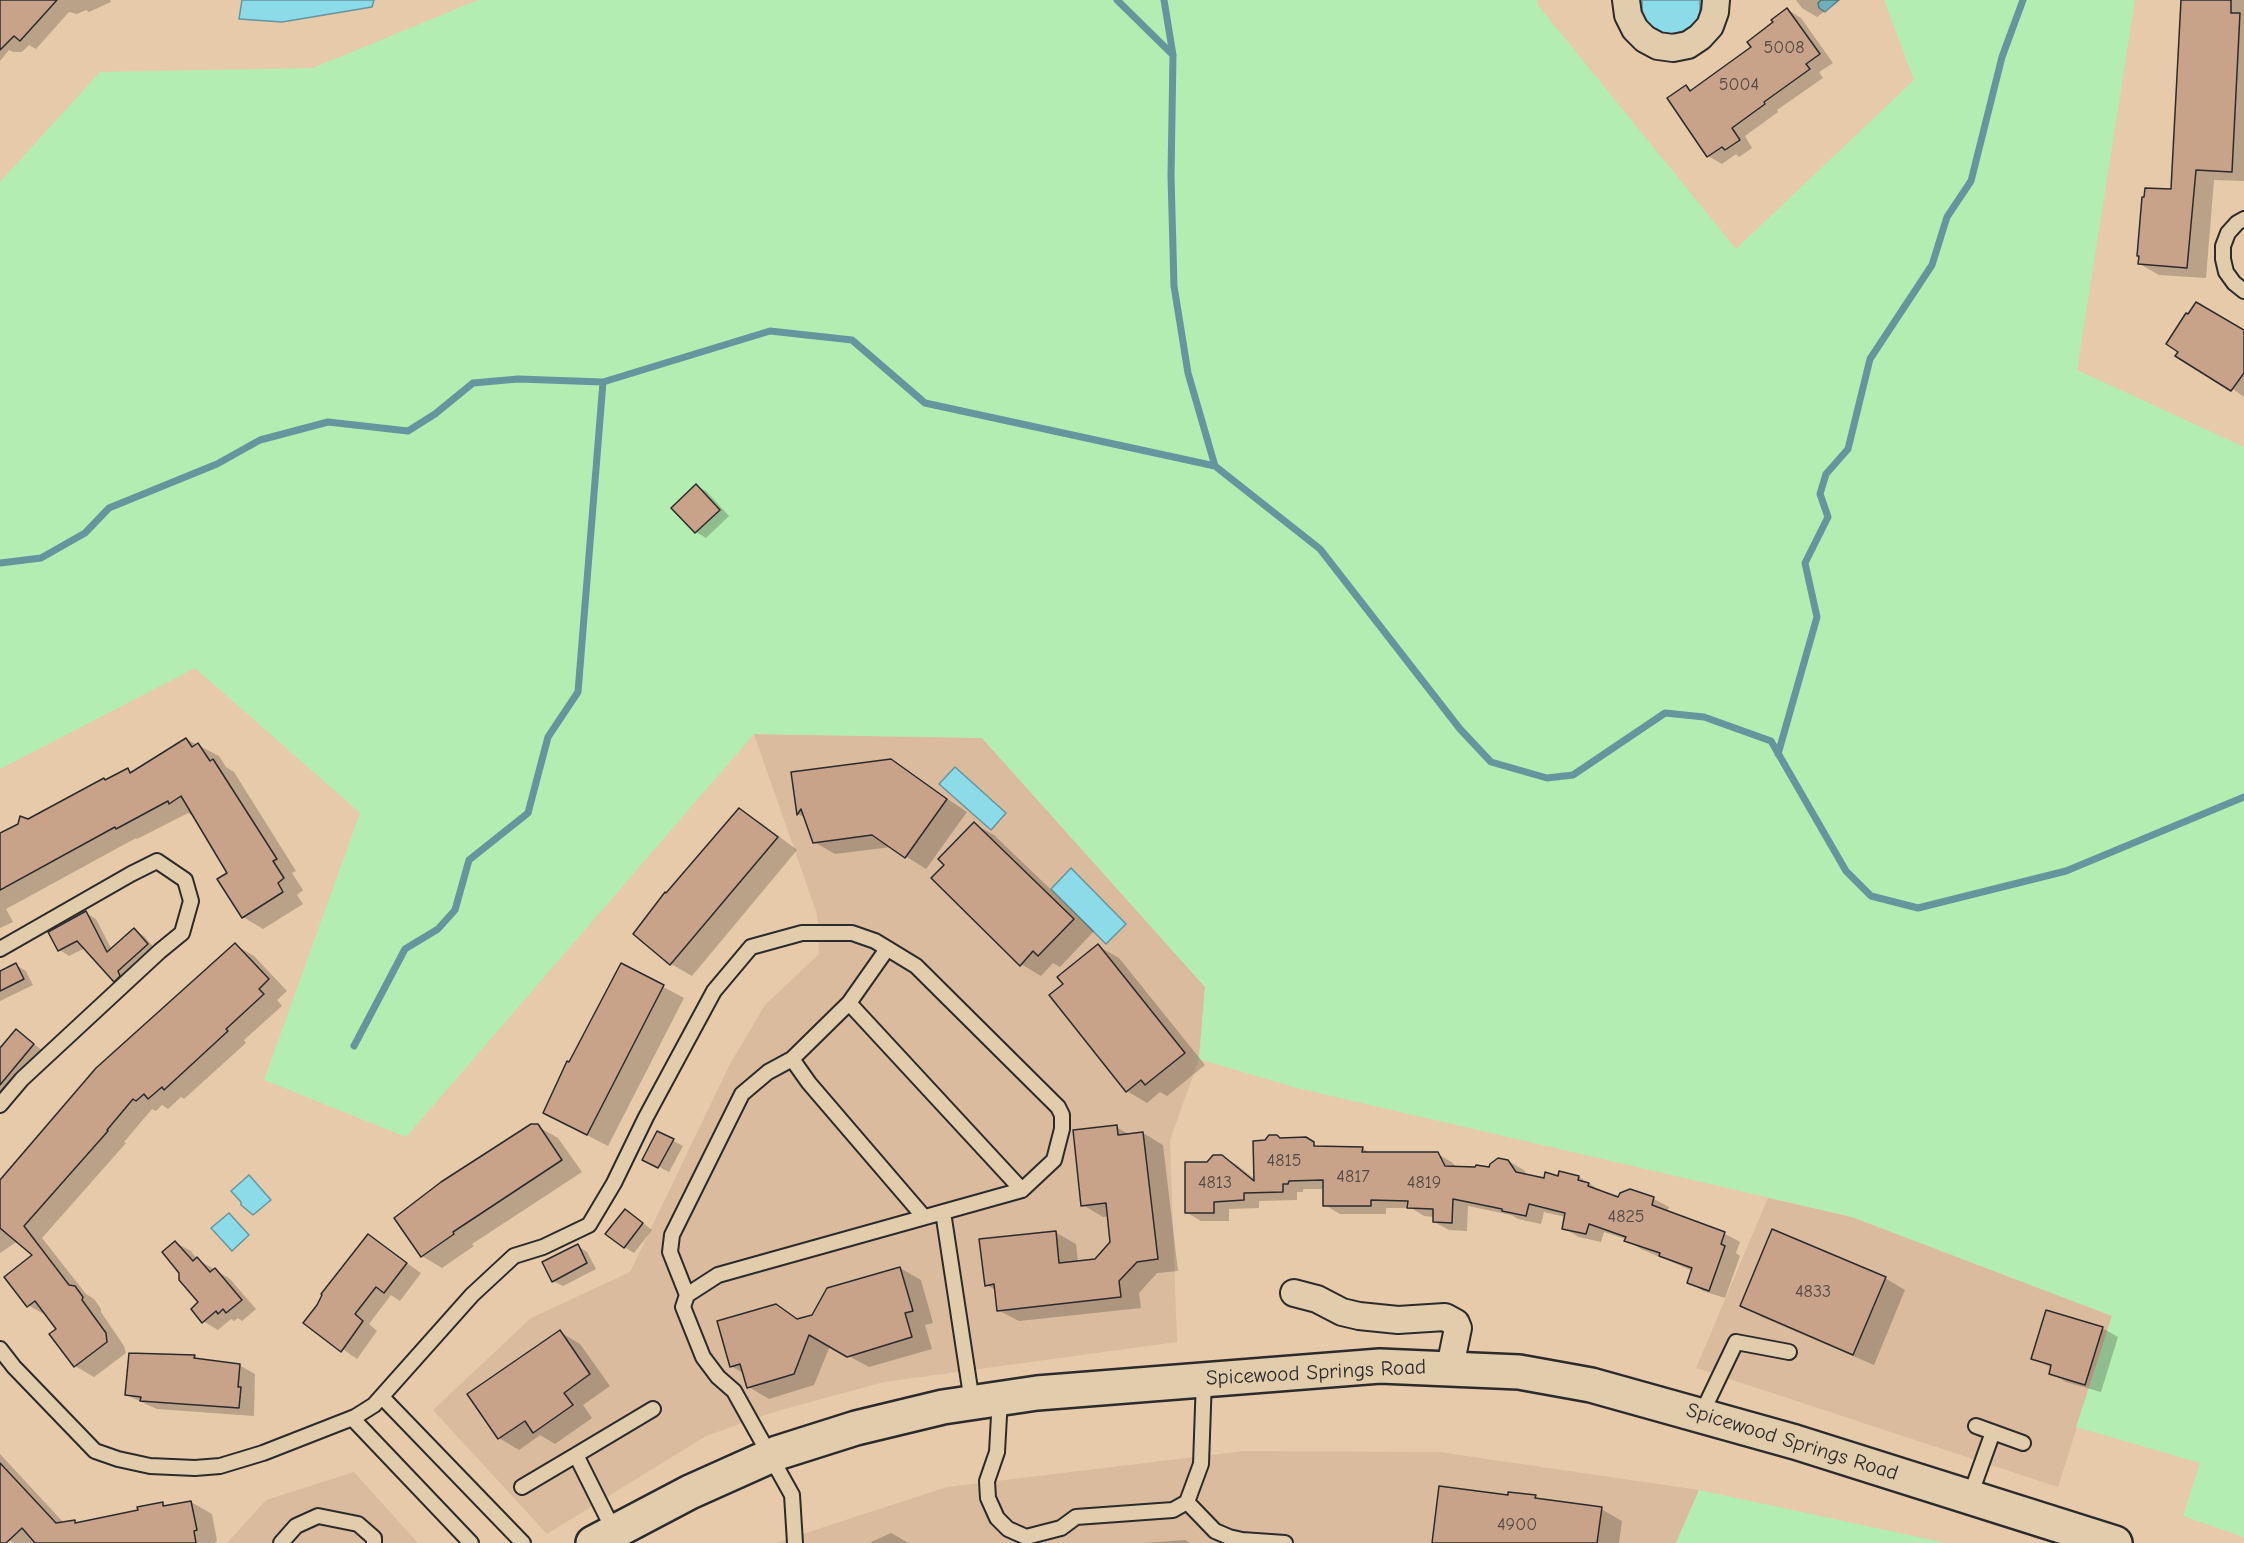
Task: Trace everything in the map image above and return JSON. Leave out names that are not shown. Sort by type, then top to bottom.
[{"type":"main road","name":"Spicewood Springs Road","points":[[603,1537],[690,1492],[771,1456],[856,1428],[943,1407],[1037,1393],[1380,1366],[1450,1367],[1519,1372],[1591,1385],[1795,1442],[1970,1496],[2102,1541]]},
{"type":"street","points":[[1626,0],[1628,15],[1635,29],[1645,39],[1658,46],[1673,48],[1688,45],[1710,26],[1716,0]]},
{"type":"street","points":[[1294,1293],[1317,1299],[1342,1312],[1359,1316],[1398,1320],[1445,1317],[1456,1323],[1458,1328],[1450,1367]]},
{"type":"lane","points":[[2244,219],[2237,223],[2228,234],[2223,246],[2226,272],[2244,291]]},
{"type":"lane","points":[[0,949],[157,861],[186,880],[191,901],[182,933],[22,1078],[0,1105]]},
{"type":"lane","points":[[0,1349],[14,1367],[95,1451],[117,1459],[150,1466],[195,1468],[220,1466],[263,1453],[352,1418],[374,1405],[472,1295],[514,1256],[543,1247],[589,1225],[614,1183],[646,1117],[714,991],[751,947],[802,933],[852,933],[887,949],[916,966],[1058,1107],[1062,1115],[1062,1129],[1054,1160],[1022,1190],[718,1275],[687,1295],[683,1306],[703,1357],[718,1377],[734,1391],[792,1495],[795,1543]]},
{"type":"lane","points":[[687,1295],[670,1252],[672,1235],[742,1094],[768,1072],[792,1059],[849,1003],[887,949]]},
{"type":"lane","points":[[849,1003],[1022,1190]]},
{"type":"lane","points":[[792,1059],[809,1083],[924,1217]]},
{"type":"lane","points":[[943,1212],[997,1452],[987,1481],[987,1498],[997,1518],[1008,1529],[1026,1537],[1061,1528],[1076,1517],[1173,1510],[1187,1502],[1201,1464],[1204,1379]]},
{"type":"lane","points":[[1701,1415],[1736,1342],[1789,1352]]},
{"type":"lane","points":[[382,1396],[522,1543]]},
{"type":"lane","points":[[522,1486],[653,1409]]},
{"type":"lane","points":[[352,1418],[471,1543]]},
{"type":"lane","points":[[1976,1426],[2023,1443]]},
{"type":"lane","points":[[1970,1496],[1993,1432]]},
{"type":"lane","points":[[576,1455],[603,1537]]},
{"type":"lane","points":[[1187,1502],[1209,1526],[1229,1537],[1285,1543]]},
{"type":"lane","points":[[280,1543],[296,1526],[318,1516],[358,1524],[374,1538],[374,1543]]},
{"type":"shaded area","points":[[754,734],[982,738],[1205,987],[1199,1059],[1170,1140],[1177,1342],[884,1382],[774,1412],[706,1436],[547,1534],[433,1410],[531,1318],[630,1272],[730,1064],[765,1005],[819,954],[817,914]]},
{"type":"shaded area","points":[[1768,1198],[1852,1217],[2112,1316],[2058,1487],[1696,1368]]},
{"type":"shaded area","points":[[1244,1451],[1439,1452],[1699,1490],[1676,1543],[775,1543],[947,1487]]},
{"type":"shaded area","points":[[354,1472],[418,1543],[227,1543],[266,1500]]},
{"type":"green space","points":[[478,0],[1537,0],[1537,4],[1736,249],[1914,80],[1884,0],[2135,0],[2077,370],[2244,447],[2244,1537],[2183,1516],[2200,1463],[2076,1427],[2112,1316],[1852,1217],[1297,1088],[1199,1059],[1205,987],[982,738],[754,734],[406,1137],[264,1080],[360,813],[195,668],[0,769],[0,182],[100,72],[313,68]]},
{"type":"green space","points":[[1699,1490],[1946,1543],[1676,1543]]},
{"type":"water","points":[[242,0],[374,0],[372,7],[282,22],[239,19]]},
{"type":"water","points":[[1642,0],[1700,0],[1700,13],[1696,23],[1684,31],[1672,34],[1661,33],[1647,24],[1642,13]]},
{"type":"water","points":[[1821,0],[1839,0],[1825,12],[1819,8],[1818,3]]},
{"type":"water","points":[[955,767],[1006,813],[991,830],[939,784]]},
{"type":"water","points":[[1071,868],[1126,924],[1106,944],[1051,889]]},
{"type":"water","points":[[249,1175],[271,1200],[253,1215],[241,1205],[231,1191]]},
{"type":"water","points":[[229,1213],[249,1235],[232,1251],[211,1228]]},
{"type":"building","points":[[0,0],[57,0],[20,41],[14,36],[0,50]]},
{"type":"building","points":[[2181,0],[2231,0],[2231,13],[2240,13],[2232,172],[2196,170],[2187,268],[2138,264],[2139,256],[2137,256],[2142,197],[2144,197],[2145,188],[2171,189]]},
{"type":"building","points":[[1787,8],[1820,54],[1806,64],[1810,69],[1732,128],[1740,140],[1725,150],[1722,147],[1707,157],[1667,98],[1686,85],[1690,91],[1751,47],[1747,42]]},
{"type":"building","points":[[2196,302],[2244,330],[2244,373],[2231,391],[2175,356],[2178,352],[2166,344]]},
{"type":"building","points":[[696,484],[720,510],[695,533],[671,508]]},
{"type":"building","points":[[186,738],[192,747],[198,743],[210,761],[213,759],[277,859],[273,861],[284,878],[278,883],[283,892],[242,918],[217,879],[227,873],[181,796],[116,829],[115,827],[0,890],[0,833],[18,824],[20,816],[28,819],[104,778],[105,780],[128,768],[130,773]]},
{"type":"building","points":[[891,759],[947,799],[905,858],[872,835],[813,843],[801,809],[797,815],[791,772]]},
{"type":"building","points":[[739,808],[778,837],[670,965],[633,934],[665,892]]},
{"type":"building","points":[[974,822],[1074,919],[1038,956],[1033,951],[1020,966],[931,878],[944,865],[938,859]]},
{"type":"building","points":[[86,911],[107,952],[134,928],[148,944],[118,971],[120,976],[114,982],[77,941],[58,951],[48,932]]},
{"type":"building","points":[[235,943],[269,979],[259,989],[264,994],[164,1090],[162,1087],[148,1099],[144,1094],[136,1101],[133,1099],[108,1131],[24,1226],[69,1285],[75,1286],[83,1297],[82,1300],[106,1333],[107,1342],[74,1367],[49,1334],[56,1329],[35,1301],[27,1307],[4,1277],[32,1255],[0,1228],[0,1180],[96,1068]]},
{"type":"building","points":[[1098,944],[1185,1053],[1145,1085],[1141,1080],[1126,1092],[1049,995],[1063,984],[1057,977]]},
{"type":"building","points":[[16,963],[24,979],[0,991],[0,971]]},
{"type":"building","points":[[621,963],[664,985],[587,1135],[543,1113],[567,1061],[569,1062]]},
{"type":"building","points":[[16,1029],[34,1044],[0,1085],[0,1048]]},
{"type":"building","points":[[531,1124],[538,1124],[562,1160],[453,1232],[454,1234],[421,1257],[394,1218],[441,1182]]},
{"type":"building","points":[[1117,1125],[1118,1135],[1143,1132],[1158,1259],[1137,1262],[1119,1281],[1121,1297],[997,1311],[994,1284],[985,1286],[979,1239],[1056,1231],[1059,1263],[1095,1259],[1110,1242],[1106,1203],[1081,1206],[1073,1130]]},
{"type":"building","points":[[657,1131],[674,1139],[658,1168],[642,1160]]},
{"type":"building","points":[[1269,1135],[1277,1135],[1280,1138],[1306,1137],[1314,1142],[1314,1146],[1363,1147],[1362,1152],[1438,1152],[1445,1166],[1489,1167],[1498,1158],[1508,1160],[1516,1172],[1544,1178],[1545,1172],[1558,1176],[1559,1171],[1579,1176],[1578,1180],[1589,1183],[1588,1186],[1618,1197],[1620,1193],[1630,1189],[1654,1197],[1652,1205],[1725,1232],[1721,1244],[1725,1246],[1709,1291],[1687,1283],[1692,1268],[1659,1256],[1660,1253],[1624,1241],[1626,1237],[1589,1224],[1586,1234],[1562,1229],[1565,1213],[1529,1204],[1526,1216],[1453,1199],[1452,1223],[1433,1222],[1433,1209],[1407,1208],[1408,1201],[1371,1200],[1371,1206],[1323,1206],[1323,1180],[1289,1181],[1288,1184],[1283,1184],[1283,1192],[1244,1193],[1244,1200],[1214,1202],[1214,1213],[1185,1213],[1185,1162],[1207,1162],[1213,1155],[1222,1155],[1254,1181],[1253,1141],[1265,1140]]},
{"type":"building","points":[[625,1209],[643,1223],[624,1248],[605,1234]]},
{"type":"building","points":[[1772,1229],[1886,1277],[1853,1355],[1740,1306]]},
{"type":"building","points":[[368,1234],[407,1263],[384,1293],[376,1287],[355,1314],[363,1321],[341,1352],[303,1323],[317,1305],[321,1294]]},
{"type":"building","points":[[175,1241],[193,1261],[197,1257],[210,1272],[215,1268],[242,1300],[226,1313],[223,1309],[218,1314],[216,1311],[202,1323],[191,1309],[198,1302],[179,1280],[179,1273],[162,1252]]},
{"type":"building","points":[[578,1244],[587,1263],[552,1282],[542,1262]]},
{"type":"building","points":[[900,1267],[913,1311],[905,1313],[912,1337],[847,1357],[809,1335],[794,1374],[747,1388],[740,1364],[730,1367],[717,1321],[776,1304],[797,1319],[812,1315],[827,1288]]},
{"type":"building","points":[[2046,1310],[2103,1327],[2085,1385],[2049,1374],[2051,1365],[2031,1359]]},
{"type":"building","points":[[560,1330],[590,1374],[564,1393],[573,1405],[533,1433],[525,1421],[498,1439],[467,1394]]},
{"type":"building","points":[[129,1353],[195,1355],[194,1358],[240,1364],[239,1408],[140,1401],[141,1397],[125,1395]]},
{"type":"building","points":[[0,1463],[56,1523],[75,1520],[75,1523],[138,1510],[137,1507],[163,1502],[163,1506],[191,1501],[197,1530],[194,1531],[196,1543],[35,1543],[22,1528],[6,1543],[0,1543]]},
{"type":"building","points":[[1439,1486],[1508,1495],[1508,1492],[1536,1495],[1535,1498],[1602,1507],[1597,1543],[1432,1543]]},
{"type":"waterway","points":[[1117,0],[1173,55]]},
{"type":"waterway","points":[[1164,0],[1173,55],[1171,176],[1174,286],[1188,373],[1215,466]]},
{"type":"waterway","points":[[1778,754],[1817,617],[1805,563],[1828,517],[1820,494],[1826,474],[1848,449],[1870,359],[1932,265],[1947,217],[1971,181],[2002,57],[2023,0]]},
{"type":"waterway","points":[[0,563],[41,558],[85,533],[109,508],[217,464],[260,440],[328,422],[408,431],[435,414],[473,383],[518,379],[603,382],[770,331],[852,340],[925,403],[1215,466],[1320,549],[1460,729],[1491,762],[1547,778],[1573,775],[1665,713],[1704,717],[1771,741],[1846,871],[1871,896],[1918,908],[2066,871],[2244,797]]},
{"type":"waterway","points":[[354,1046],[405,949],[438,929],[455,910],[469,860],[528,813],[548,737],[578,692],[603,382]]}]
